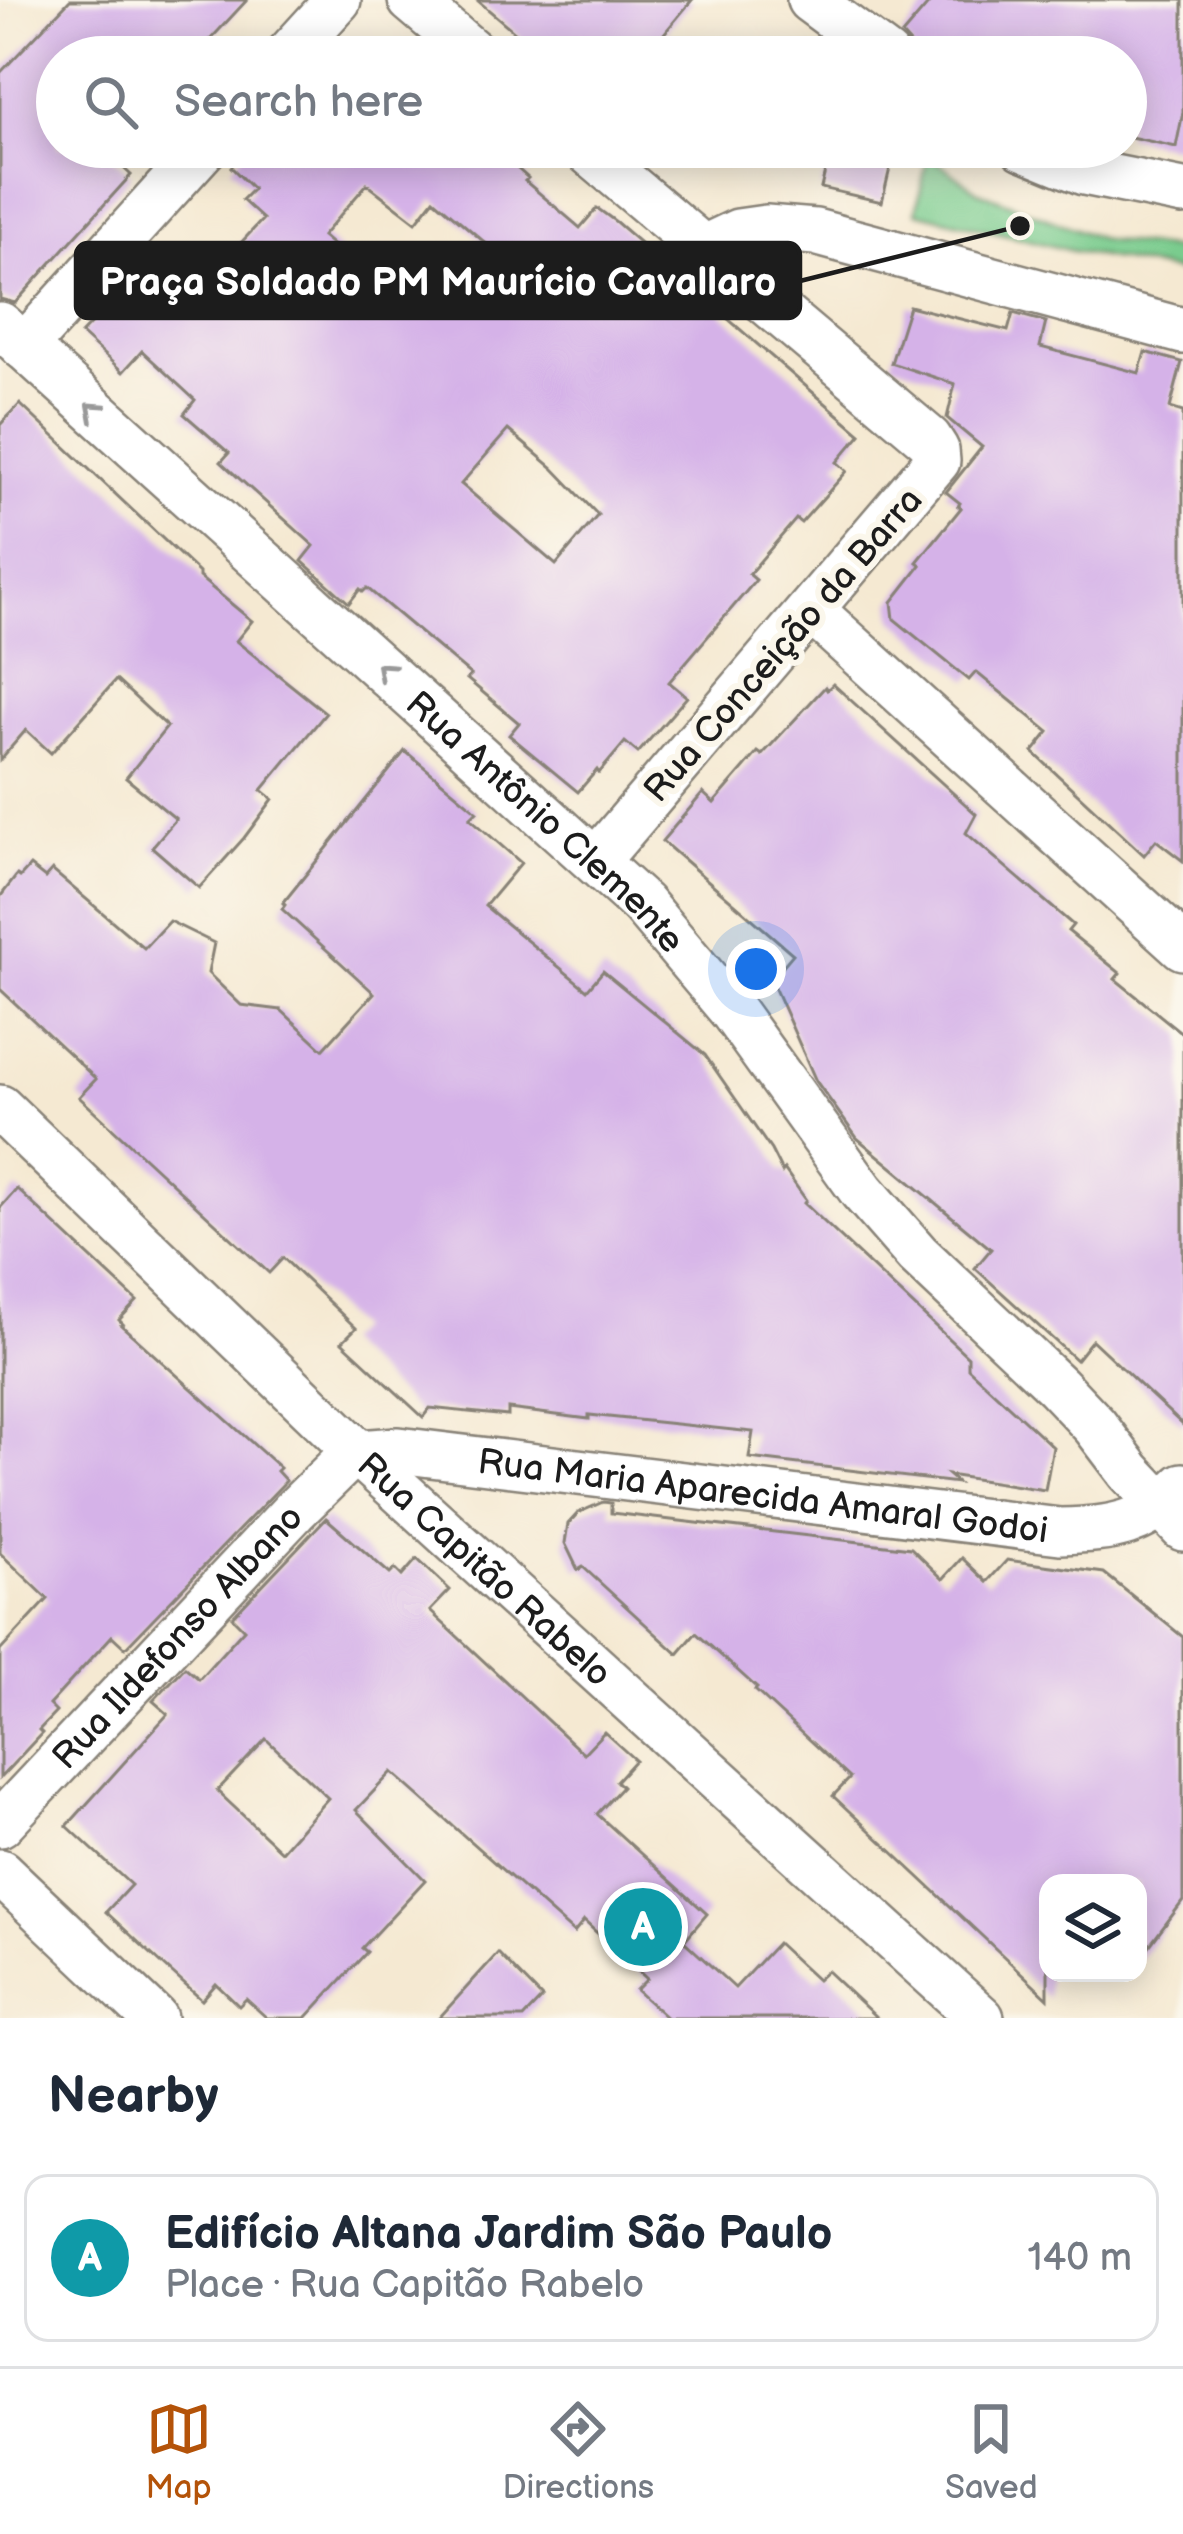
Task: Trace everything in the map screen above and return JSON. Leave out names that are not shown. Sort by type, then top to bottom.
[{"type":"street","points":[[305,36],[338,0]]},
{"type":"street","points":[[412,0],[454,36]]},
{"type":"street","points":[[818,2],[861,36]]},
{"type":"street","points":[[12,336],[184,168]]},
{"type":"street","name":"Rua Conceição da Barra","points":[[596,861],[937,461],[929,440],[608,168]]},
{"type":"street","points":[[1074,168],[1183,192]]},
{"type":"street","points":[[702,249],[738,232],[766,228],[815,232],[1183,331]]},
{"type":"street","name":"Rua Antônio Clemente","points":[[12,336],[642,904],[709,983],[862,1191],[903,1239],[1176,1507]]},
{"type":"street","points":[[811,610],[1183,947]]},
{"type":"street","name":"Rua Capitão Rabelo","points":[[0,1108],[358,1453],[981,2018]]},
{"type":"street","name":"Rua Maria Aparecida Amaral Godoi","points":[[358,1453],[398,1450],[1060,1531],[1099,1530],[1176,1507]]},
{"type":"street","name":"Rua Ildefonso Albano","points":[[0,1824],[294,1510],[358,1453]]},
{"type":"street","points":[[0,1872],[154,2018]]},
{"type":"green space","points":[[925,168],[946,168],[978,191],[1103,240],[1183,250],[1183,273],[1072,251],[916,212]]},
{"type":"building","points":[[70,0],[247,0],[214,36],[36,36],[36,168],[124,168],[131,175],[15,303],[0,299],[0,73]]},
{"type":"building","points":[[477,0],[692,0],[662,36],[519,36]]},
{"type":"building","points":[[932,0],[1183,0],[1183,112],[1176,147],[1147,141],[1147,36],[902,35]]},
{"type":"building","points":[[232,168],[517,168],[528,178],[525,181],[580,228],[597,208],[616,222],[861,434],[837,462],[847,471],[801,523],[796,519],[749,574],[756,580],[669,682],[687,697],[638,753],[625,742],[578,792],[509,735],[519,723],[467,679],[471,675],[367,588],[360,589],[349,603],[302,561],[314,546],[221,462],[229,453],[184,414],[195,400],[142,351],[123,372],[81,334],[124,289],[138,303],[142,298],[149,305],[191,261],[209,277],[263,219],[242,200],[253,189]],"holes":[[[367,184],[416,222],[434,199],[496,252],[451,305],[399,260],[378,284],[322,236]],[[508,430],[598,515],[556,565],[461,484]]]},
{"type":"building","points":[[826,168],[890,168],[882,202],[821,188]]},
{"type":"building","points":[[909,306],[1008,331],[1013,313],[1046,322],[1040,347],[1139,373],[1145,352],[1182,362],[1170,408],[1183,412],[1183,861],[1156,840],[1144,855],[1033,752],[1049,732],[976,672],[969,680],[894,619],[892,602],[961,508],[946,492],[982,447],[947,418],[955,384],[891,363]]},
{"type":"building","points":[[20,404],[199,577],[252,621],[236,641],[326,713],[262,790],[273,799],[199,888],[152,847],[176,819],[126,778],[167,727],[116,680],[51,753],[26,730],[0,760],[0,425]]},
{"type":"building","points":[[833,684],[976,814],[966,833],[1073,925],[1068,931],[1120,973],[1115,979],[1183,1034],[1183,1425],[1092,1340],[1076,1360],[975,1268],[991,1249],[857,1138],[816,1081],[771,980],[793,954],[662,841],[703,793],[714,803],[758,752],[762,755]]},
{"type":"building","points":[[405,751],[477,811],[470,818],[521,863],[485,906],[587,990],[603,971],[705,1055],[804,1203],[968,1357],[968,1368],[1053,1447],[1045,1490],[948,1475],[957,1483],[749,1458],[753,1432],[508,1409],[508,1416],[430,1408],[423,1417],[342,1342],[356,1328],[283,1258],[269,1273],[79,1097],[96,1079],[0,989],[0,897],[17,875],[30,866],[45,878],[52,870],[144,948],[169,921],[214,943],[208,973],[241,1005],[281,1010],[323,1049],[374,993],[282,909],[283,903]]},
{"type":"building","points":[[17,1189],[137,1301],[119,1320],[121,1325],[280,1468],[277,1471],[286,1481],[125,1648],[112,1636],[49,1705],[56,1712],[39,1730],[42,1733],[0,1778],[0,1651],[48,1599],[0,1553],[0,1208]]},
{"type":"building","points":[[603,1502],[611,1503],[611,1513],[911,1548],[943,1579],[962,1558],[987,1582],[1007,1560],[1104,1573],[1183,1637],[1183,1901],[1147,1949],[1147,1874],[1039,1874],[1039,1982],[1048,1982],[1048,1998],[833,1796],[850,1778],[757,1688],[696,1633],[678,1654],[583,1567],[578,1570],[565,1543],[568,1524],[578,1513]]},
{"type":"building","points":[[326,1518],[390,1574],[395,1569],[402,1576],[417,1559],[450,1590],[430,1611],[576,1747],[584,1753],[604,1732],[635,1760],[616,1781],[622,1787],[597,1814],[707,1914],[684,1941],[735,1988],[777,1943],[817,1980],[827,1971],[877,2018],[667,2018],[636,1990],[647,1979],[584,1921],[574,1933],[392,1772],[356,1810],[425,1880],[362,1948],[367,1952],[306,2018],[267,2018],[246,1999],[239,2006],[216,1984],[202,2000],[106,1912],[131,1885],[67,1826],[168,1714],[153,1701],[185,1667],[199,1679],[244,1629],[232,1617]],"holes":[[[266,1739],[328,1798],[281,1851],[217,1791]]]},
{"type":"building","points":[[498,1953],[542,1998],[523,2018],[439,2018]]},
{"type":"place","name":"Praça Soldado PM Maurício Cavallaro","points":[[1020,226]]},
{"type":"place","name":"Edifício Altana Jardim São Paulo","points":[[643,1927]]}]
